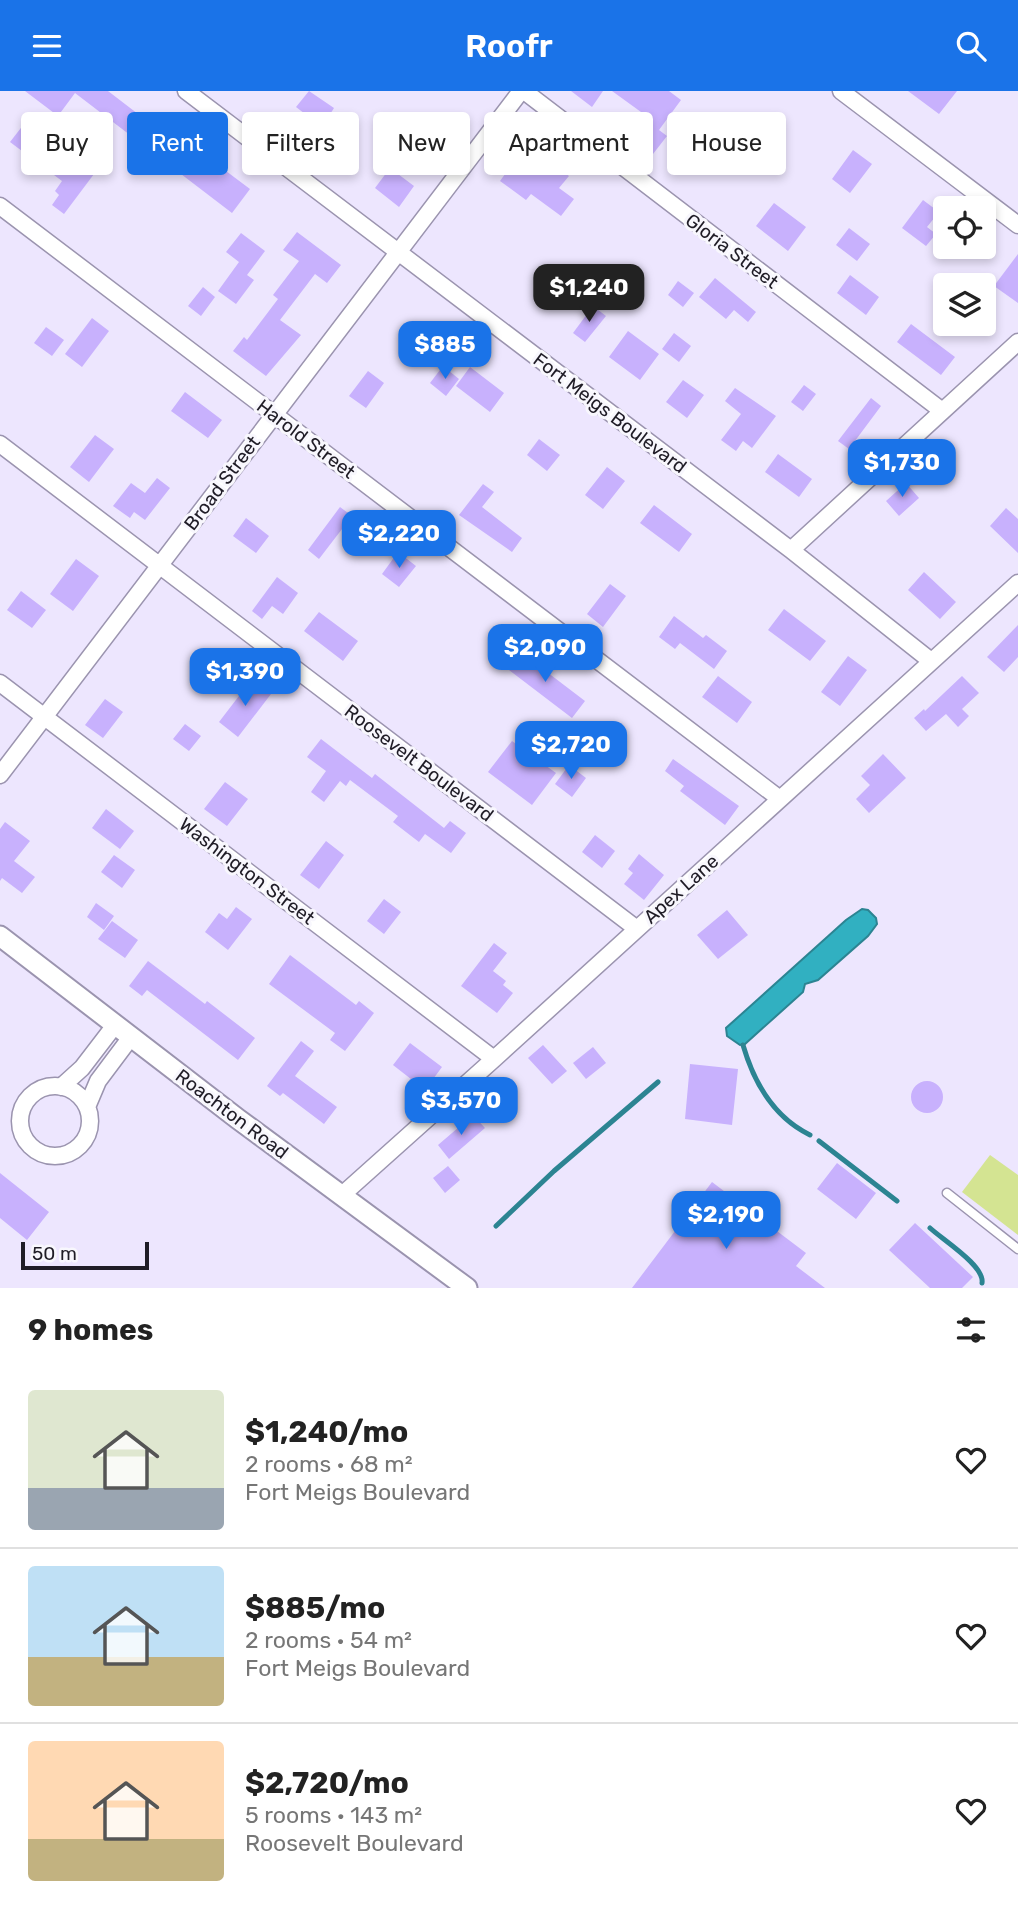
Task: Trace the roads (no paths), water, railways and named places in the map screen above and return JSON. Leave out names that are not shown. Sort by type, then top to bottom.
[{"type":"street","name":"Fort Meigs Boulevard","points":[[186,91],[790,550],[931,661]]},
{"type":"street","name":"Broad Street","points":[[0,775],[522,91]]},
{"type":"street","name":"Gloria Street","points":[[522,91],[941,410]]},
{"type":"street","points":[[841,91],[1018,226]]},
{"type":"street","name":"Harold Street","points":[[0,206],[780,799]]},
{"type":"street","points":[[790,550],[1018,342]]},
{"type":"street","name":"Roosevelt Boulevard","points":[[0,444],[637,929]]},
{"type":"street","name":"Apex Lane","points":[[342,1195],[1018,583]]},
{"type":"street","name":"Washington Street","points":[[0,683],[494,1059]]},
{"type":"street","name":"Roachton Road","points":[[0,936],[467,1288]]},
{"type":"street","points":[[61,1087],[123,1031]]},
{"type":"street","points":[[87,1107],[123,1031]]},
{"type":"street","points":[[61,1087],[81,1097],[87,1107],[89,1131],[84,1142],[64,1156],[40,1153],[30,1146],[20,1124],[26,1101],[41,1089],[61,1087]]},
{"type":"lane","points":[[947,1193],[1018,1249]]},
{"type":"water","points":[[862,909],[868,910],[876,918],[877,924],[868,936],[818,980],[805,984],[803,992],[745,1044],[740,1045],[727,1036],[726,1028],[846,920]]},
{"type":"waterway","points":[[743,1045],[753,1073],[775,1109],[797,1128],[810,1135]]},
{"type":"waterway","points":[[496,1226],[554,1171],[658,1082]]},
{"type":"waterway","points":[[819,1141],[897,1201]]},
{"type":"waterway","points":[[930,1228],[970,1261],[981,1276],[982,1283]]}]
